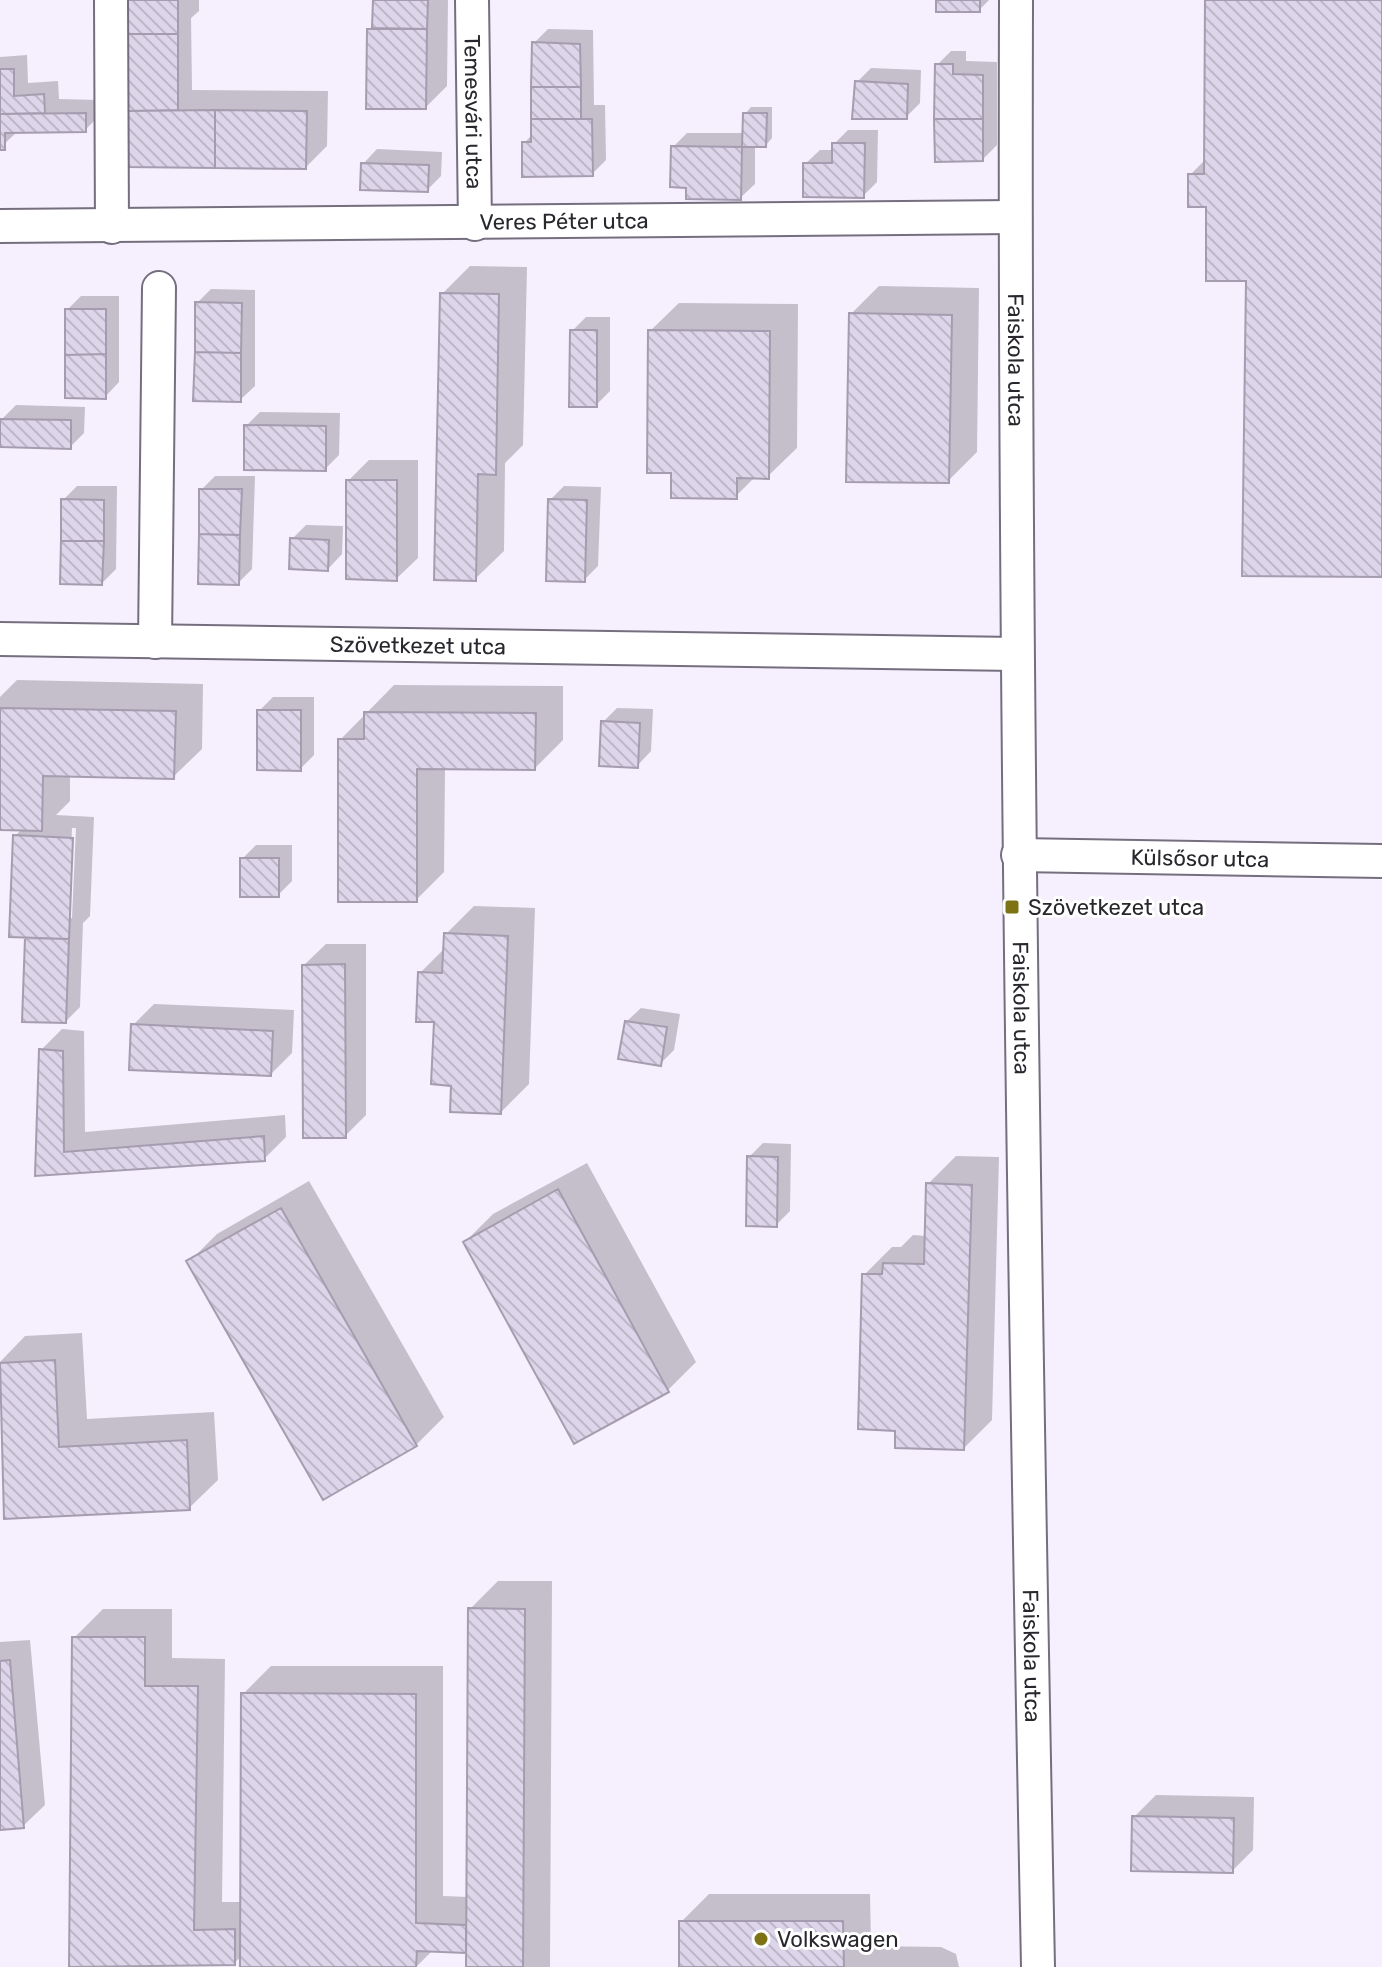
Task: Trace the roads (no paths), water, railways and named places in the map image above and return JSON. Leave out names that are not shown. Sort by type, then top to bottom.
[{"type":"street","points":[[111,0],[112,227]]},
{"type":"street","name":"Temesvári utca","points":[[472,0],[475,224]]},
{"type":"street","name":"Faiskola utca","points":[[1016,0],[1018,855],[1024,1030],[1026,1408],[1038,1967]]},
{"type":"street","name":"Veres Péter utca","points":[[0,226],[1015,217]]},
{"type":"street","points":[[155,642],[159,288]]},
{"type":"street","name":"Szövetkezet utca","points":[[0,639],[1016,654]]},
{"type":"street","name":"Külsősor utca","points":[[1018,855],[1382,861]]},
{"type":"place","name":"Szövetkezet utca","points":[[1012,907]]},
{"type":"place","name":"Volkswagen","points":[[761,1939]]}]
